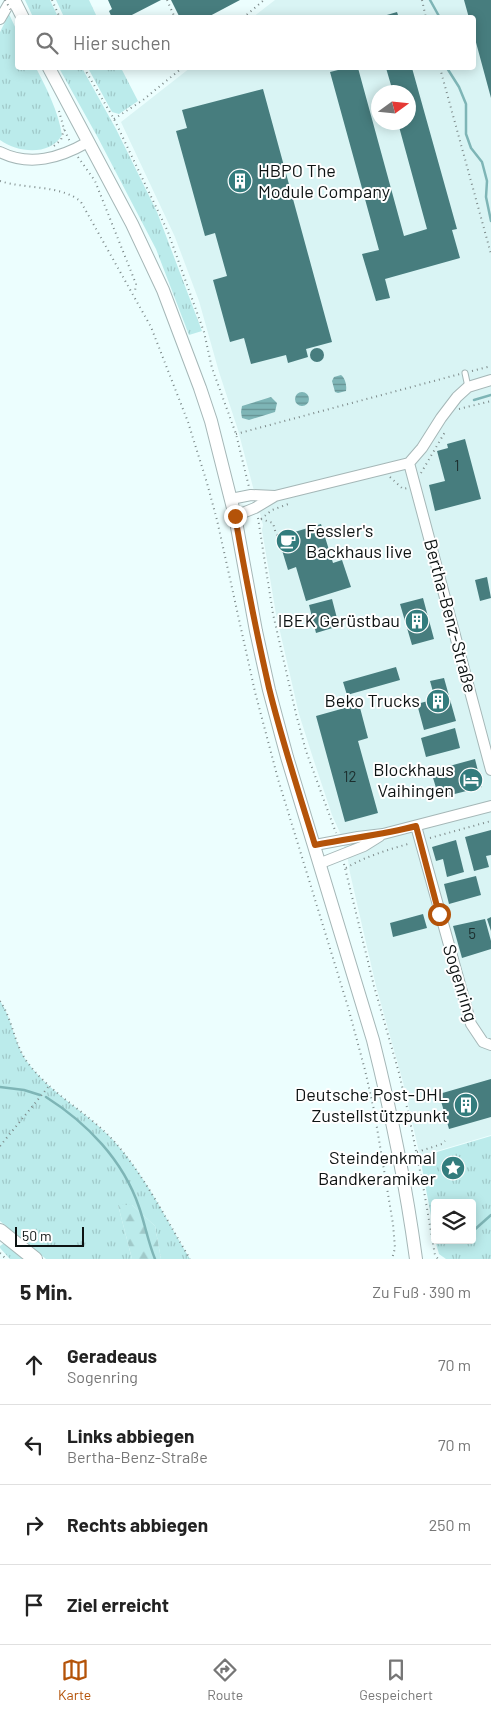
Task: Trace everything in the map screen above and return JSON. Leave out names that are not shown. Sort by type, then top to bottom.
[{"type":"main road","points":[[0,1231],[35,1259]]},
{"type":"street","points":[[0,19],[14,6]]},
{"type":"street","points":[[50,70],[132,224],[163,290],[203,396],[235,516],[256,631],[287,756],[373,1040],[403,1173],[416,1259]]},
{"type":"street","points":[[0,152],[16,158],[35,160],[53,158],[88,142]]},
{"type":"street","points":[[235,516],[255,508],[275,496],[409,462],[422,448],[441,418],[457,398],[468,388],[491,380]]},
{"type":"street","name":"Bertha-Benz-Straße","points":[[409,462],[491,770]]},
{"type":"street","points":[[230,499],[252,495],[275,496]]},
{"type":"street","points":[[315,845],[383,834],[491,806]]},
{"type":"street","name":"Sogenring","points":[[416,826],[471,1024],[483,1042],[491,1045]]},
{"type":"street","points":[[320,863],[364,846],[383,834]]},
{"type":"lane","points":[[464,373],[468,388]]},
{"type":"path","points":[[52,0],[59,15]]},
{"type":"path","points":[[167,0],[174,15]]},
{"type":"path","points":[[246,15],[264,0]]},
{"type":"path","points":[[422,0],[425,15]]},
{"type":"path","points":[[85,70],[114,119],[168,232],[204,332],[219,392],[236,434],[252,495]]},
{"type":"path","points":[[114,119],[143,100],[180,70]]},
{"type":"path","points":[[441,70],[491,254]]},
{"type":"path","points":[[52,148],[61,140],[64,129],[74,150],[95,182],[116,230],[136,284],[135,291],[133,292]]},
{"type":"path","points":[[0,180],[59,192],[78,200],[86,209],[151,327],[188,422],[217,520],[255,692],[278,779],[366,1070],[393,1224],[394,1248],[392,1259]]},
{"type":"path","points":[[236,434],[491,366]]},
{"type":"path","points":[[255,508],[259,519],[273,614],[296,714],[306,751],[337,840]]},
{"type":"path","points":[[259,519],[273,523],[276,534],[280,537]]},
{"type":"path","points":[[341,855],[374,986],[399,1073],[417,1152],[435,1255],[438,1259]]},
{"type":"path","points":[[0,1000],[8,1014],[22,1053],[34,1070],[49,1086],[90,1118],[122,1152],[144,1182],[190,1259]]},
{"type":"path","points":[[0,1146],[49,1086]]},
{"type":"path","points":[[417,1152],[442,1144],[445,1141]]},
{"type":"path","points":[[0,1252],[6,1259]]},
{"type":"shaded area","points":[[275,0],[491,0],[491,1135],[420,1156],[403,1082],[376,986],[348,860],[299,714],[276,614],[262,530],[263,525],[238,430],[199,301],[175,237],[121,122],[187,70],[476,70],[476,15],[256,15]]},
{"type":"shaded area","points":[[341,375],[344,378],[346,391],[338,393],[335,392],[332,381],[334,377]]},
{"type":"shaded area","points":[[302,392],[307,394],[309,399],[307,404],[302,406],[297,404],[295,399],[297,394]]},
{"type":"shaded area","points":[[271,397],[277,403],[275,412],[249,420],[242,418],[242,406]]},
{"type":"green space","points":[[25,0],[50,0],[57,15],[32,15]]},
{"type":"green space","points":[[56,0],[89,0],[96,15],[63,15]]},
{"type":"green space","points":[[9,14],[15,27],[15,70],[37,70],[52,100],[62,135],[57,142],[50,146],[42,149],[24,150],[0,140],[0,32]]},
{"type":"green space","points":[[60,70],[83,70],[116,129],[157,212],[202,331],[189,335],[156,249]]},
{"type":"green space","points":[[89,70],[122,70],[138,101],[119,114],[112,112]]},
{"type":"green space","points":[[0,1001],[8,1016],[23,1056],[28,1063],[58,1094],[103,1130],[125,1154],[190,1259],[161,1259],[155,1226],[132,1205],[118,1205],[132,1259],[46,1259],[0,1221]]},
{"type":"green space","points":[[491,1136],[491,1259],[446,1259],[439,1254],[436,1244],[476,1244],[476,1199],[431,1199],[431,1216],[420,1157]]},
{"type":"green space","points":[[118,1205],[132,1205],[155,1226],[161,1259],[132,1259]]},
{"type":"green space","points":[[6,1242],[27,1259],[10,1259],[0,1248]]},
{"type":"building","points":[[108,0],[161,0],[132,15],[111,15],[109,11],[112,9]]},
{"type":"building","points":[[171,0],[240,0],[212,15],[178,15]]},
{"type":"building","points":[[464,0],[491,0],[491,98],[476,42],[476,15],[468,15]]},
{"type":"building","points":[[397,12],[398,15],[387,15]]},
{"type":"building","points":[[359,70],[371,115],[371,130],[375,130],[404,236],[427,229],[400,130],[416,130],[416,85],[391,85],[387,70],[413,70],[457,229],[452,230],[460,258],[385,279],[390,298],[376,301],[362,254],[379,250],[330,72]]},
{"type":"building","name":"HBPO The Module Company","points":[[263,89],[332,342],[306,349],[308,357],[288,363],[286,355],[251,364],[244,338],[230,342],[213,280],[227,276],[215,233],[205,236],[176,131],[187,128],[182,110]]},
{"type":"building","points":[[314,348],[320,348],[324,355],[320,362],[314,362],[310,358],[310,352]]},
{"type":"building","points":[[465,439],[481,499],[435,511],[429,485],[445,481],[437,451],[448,448],[447,444]]},
{"type":"building","points":[[321,524],[333,563],[342,560],[351,587],[306,601],[296,567],[288,570],[278,537]]},
{"type":"building","points":[[487,577],[491,598],[480,601],[475,580]]},
{"type":"building","name":"IBEK Gerüstbau","points":[[423,598],[434,639],[412,645],[400,604]]},
{"type":"building","points":[[332,599],[339,626],[316,633],[309,605]]},
{"type":"building","points":[[396,667],[400,680],[347,695],[343,682]]},
{"type":"building","name":"Beko Trucks","points":[[444,678],[456,721],[424,730],[417,704],[435,699],[430,681]]},
{"type":"building","points":[[359,704],[368,738],[358,741],[378,813],[345,822],[316,716]]},
{"type":"building","points":[[455,728],[460,748],[426,757],[421,738]]},
{"type":"building","points":[[475,759],[482,787],[439,798],[431,771]]},
{"type":"building","points":[[491,830],[491,855],[486,856],[489,867],[474,871],[465,837]]},
{"type":"building","points":[[456,840],[464,872],[447,877],[443,859],[436,861],[432,847]]},
{"type":"building","points":[[476,876],[481,895],[449,904],[444,884]]},
{"type":"building","points":[[423,914],[427,928],[393,937],[390,923]]},
{"type":"building","points":[[491,917],[491,931],[487,919]]},
{"type":"building","points":[[485,919],[491,941],[491,949],[462,958],[453,926]]},
{"type":"building","name":"Deutsche Post-DHL Zustellstützpunkt","points":[[491,1079],[491,1117],[449,1129],[439,1094]]},
{"type":"waterway","points":[[430,0],[438,15]]},
{"type":"waterway","points":[[448,70],[459,87],[466,104],[466,134],[471,148],[482,162],[487,181],[486,197],[491,221]]},
{"type":"waterway","points":[[474,400],[491,395]]},
{"type":"waterway","points":[[0,1087],[24,1090],[40,1095]]},
{"type":"waterway","points":[[46,1097],[76,1119],[102,1144],[113,1158],[132,1190],[155,1259]]},
{"type":"waterway","points":[[476,1228],[491,1215]]},
{"type":"place","name":"HBPO The Module Company","points":[[240,181]]},
{"type":"place","name":"Fessler's Backhaus live","points":[[288,541]]},
{"type":"place","name":"IBEK Gerüstbau","points":[[417,621]]},
{"type":"place","name":"Beko Trucks","points":[[438,701]]},
{"type":"place","name":"Blockhaus Vaihingen","points":[[471,780]]},
{"type":"place","name":"Deutsche Post-DHL Zustellstützpunkt","points":[[466,1105]]},
{"type":"place","name":"Steindenkmal Bandkeramiker","points":[[453,1168]]},
{"type":"route","points":[[235,516],[256,631],[270,690],[287,756],[315,845],[383,834],[416,826],[439,914]]}]
